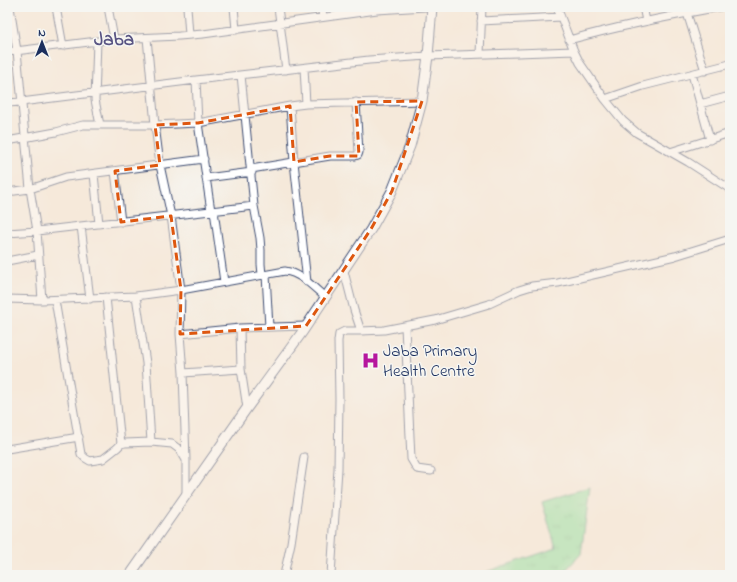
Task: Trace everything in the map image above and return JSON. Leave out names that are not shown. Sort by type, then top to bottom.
[{"type":"main road","points":[[130,575],[344,271],[371,229],[392,191],[410,146],[422,101],[428,56],[432,7]]},
{"type":"street","points":[[10,7],[30,188],[37,231],[42,300]]},
{"type":"street","points":[[56,7],[63,46]]},
{"type":"street","points":[[108,7],[114,40]]},
{"type":"street","points":[[187,7],[189,35]]},
{"type":"street","points":[[234,7],[236,30]]},
{"type":"street","points":[[278,7],[286,70]]},
{"type":"street","points":[[321,7],[322,17]]},
{"type":"street","points":[[7,52],[97,41],[189,35],[236,30],[377,10],[425,7]]},
{"type":"street","points":[[480,54],[482,7]]},
{"type":"street","points":[[557,7],[569,40],[585,72],[604,99],[623,120],[637,133],[688,162],[730,189]]},
{"type":"street","points":[[643,7],[646,21]]},
{"type":"street","points":[[569,40],[602,30],[720,7]]},
{"type":"street","points":[[687,13],[705,71]]},
{"type":"street","points":[[481,21],[561,17]]},
{"type":"street","points":[[147,38],[160,165],[171,216],[181,290],[180,334],[183,373],[186,495]]},
{"type":"street","points":[[97,41],[95,100],[100,125]]},
{"type":"street","points":[[7,103],[369,60],[428,56],[574,51]]},
{"type":"street","points":[[604,99],[643,86],[730,64]]},
{"type":"street","points":[[304,68],[306,104]]},
{"type":"street","points":[[692,74],[710,140]]},
{"type":"street","points":[[241,75],[252,171],[254,206],[260,238],[261,264],[264,275],[269,327]]},
{"type":"street","points":[[196,80],[198,123],[224,282]]},
{"type":"street","points":[[700,104],[730,96]]},
{"type":"street","points":[[7,141],[56,132],[83,125],[155,125],[198,123],[306,104],[422,101]]},
{"type":"street","points":[[206,178],[330,156],[355,156],[359,152],[356,102]]},
{"type":"street","points":[[290,106],[294,162],[307,282]]},
{"type":"street","points":[[670,152],[730,133]]},
{"type":"street","points":[[7,192],[30,188],[66,177],[204,160]]},
{"type":"street","points":[[115,171],[121,222]]},
{"type":"street","points":[[94,174],[99,224]]},
{"type":"street","points":[[7,233],[121,222],[254,206]]},
{"type":"street","points":[[81,226],[90,298]]},
{"type":"street","points":[[331,575],[338,469],[339,334],[345,331],[384,330],[434,320],[489,304],[519,290],[532,286],[558,283],[668,257],[730,239]]},
{"type":"street","points":[[7,261],[38,255]]},
{"type":"street","points":[[7,299],[55,300],[136,296],[181,290],[285,271],[292,272],[300,276],[325,297]]},
{"type":"street","points":[[344,271],[356,318],[361,331]]},
{"type":"street","points":[[136,296],[146,363],[151,442]]},
{"type":"street","points":[[106,297],[121,444]]},
{"type":"street","points":[[55,300],[82,454],[85,458],[90,460],[103,459],[121,444],[151,442],[172,444],[180,450],[186,460]]},
{"type":"street","points":[[180,334],[240,328],[306,326]]},
{"type":"street","points":[[405,326],[411,459],[417,469],[431,471]]},
{"type":"street","points":[[240,328],[241,370],[247,408]]},
{"type":"street","points":[[183,373],[241,370]]},
{"type":"street","points":[[7,450],[79,438]]},
{"type":"street","points":[[284,575],[291,542],[304,457]]},
{"type":"highlighted area","points":[[422,101],[392,191],[371,229],[306,326],[180,334],[181,290],[171,216],[121,222],[115,171],[160,165],[155,125],[198,123],[290,106],[294,162],[330,156],[359,156],[356,102]]},
{"type":"green space","points":[[590,487],[581,554],[561,575],[477,575],[556,548],[542,502]]},
{"type":"place","name":"Jaba Primary Health Centre","points":[[370,361]]},
{"type":"district","name":"Jaba","points":[[114,40]]}]
